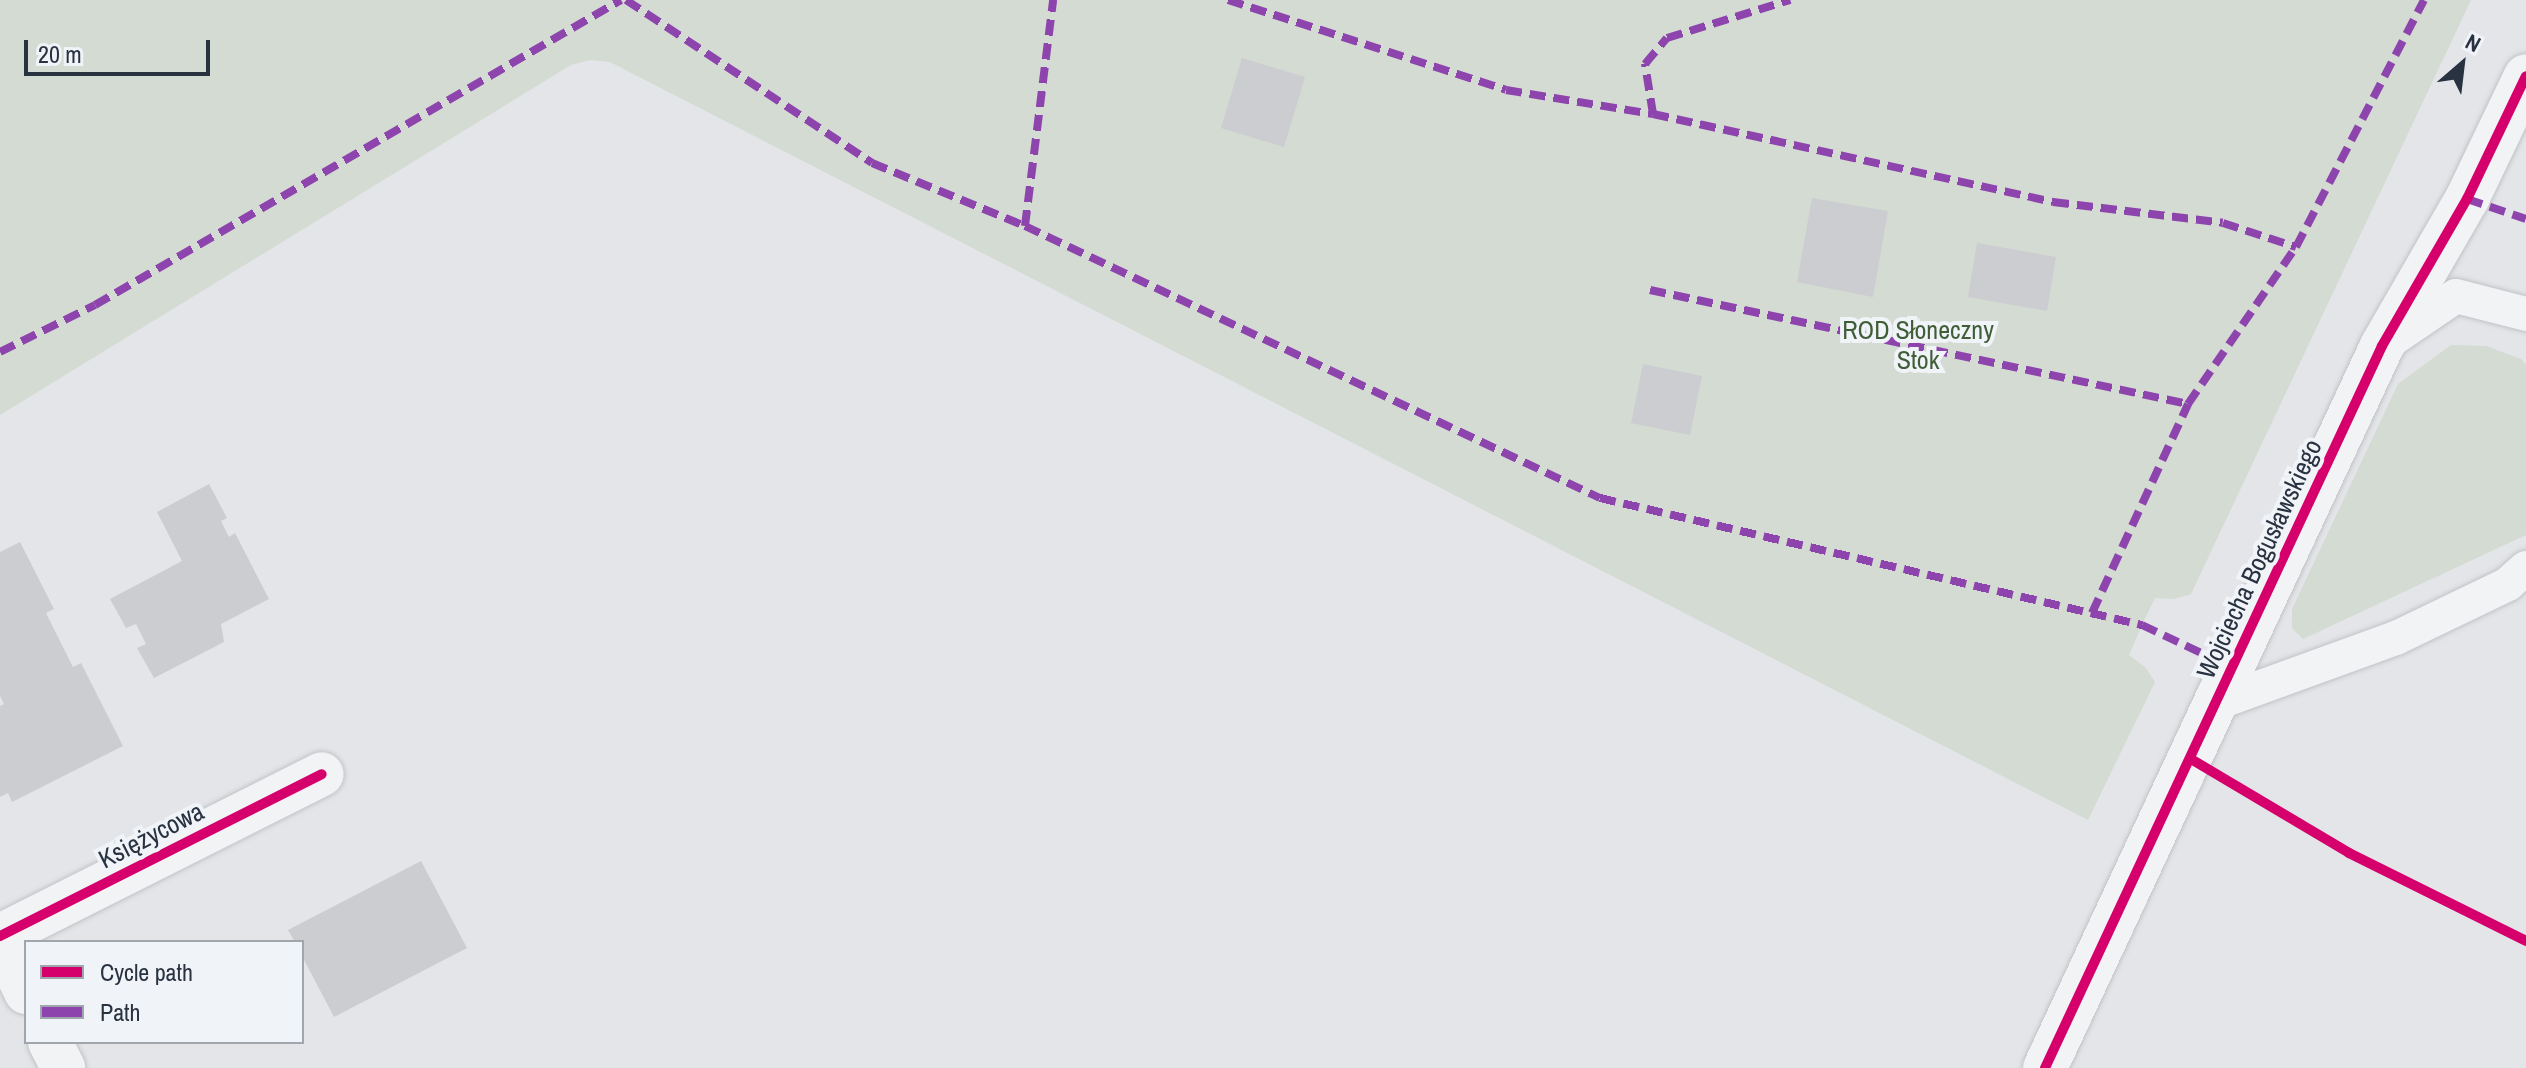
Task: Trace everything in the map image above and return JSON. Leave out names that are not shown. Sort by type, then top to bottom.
[{"type":"street","name":"Wojciecha Bogusławskiego","points":[[2045,1068],[2382,346],[2467,199],[2526,76]]},
{"type":"street","name":"Księżycowa","points":[[24,988],[0,936],[322,774]]},
{"type":"street","points":[[51,1044],[63,1068]]},
{"type":"lane","points":[[2382,346],[2456,296],[2526,314]]},
{"type":"lane","points":[[2217,703],[2396,638],[2508,584],[2526,568]]},
{"type":"green space","name":"ROD Słoneczny Stok","points":[[0,0],[2471,0],[2191,594],[2174,599],[2155,598],[2142,625],[2129,655],[2146,668],[2155,682],[2088,820],[610,62],[590,60],[571,65],[0,415]]},
{"type":"green space","points":[[2451,345],[2486,346],[2521,359],[2526,365],[2526,535],[2303,639],[2292,628],[2292,609],[2398,384]]},
{"type":"building","points":[[1242,58],[1305,77],[1284,147],[1221,128]]},
{"type":"building","points":[[1812,198],[1888,211],[1873,297],[1797,282]]},
{"type":"building","points":[[1977,243],[2056,257],[2047,311],[1968,297]]},
{"type":"building","points":[[1643,364],[1702,376],[1690,435],[1631,423]]},
{"type":"building","points":[[209,484],[227,518],[221,521],[229,537],[235,533],[269,599],[221,624],[224,642],[154,678],[137,648],[146,644],[136,624],[126,628],[110,599],[182,561],[157,512]]},
{"type":"building","points":[[20,542],[54,609],[46,613],[73,667],[81,663],[123,746],[12,802],[8,793],[0,797],[0,706],[4,704],[0,696],[0,552]]},
{"type":"building","points":[[421,861],[467,948],[334,1017],[304,960],[304,940],[294,940],[288,930]]},
{"type":"marked path","points":[[0,352],[95,305],[621,0]]},
{"type":"marked path","points":[[626,0],[872,163],[1025,226],[1600,498],[2142,625],[2233,668]]},
{"type":"marked path","points":[[1025,226],[1053,0]]},
{"type":"marked path","points":[[1228,0],[1506,90],[1653,114],[2053,202],[2223,223],[2296,247]]},
{"type":"marked path","points":[[1653,114],[1645,64],[1667,38],[1790,0]]},
{"type":"marked path","points":[[2092,613],[2188,404],[2296,247],[2424,0]]},
{"type":"marked path","points":[[2467,199],[2526,219]]},
{"type":"marked path","points":[[1650,290],[2188,404]]},
{"type":"cycle path","points":[[2045,1068],[2382,346],[2467,199],[2526,76]]},
{"type":"cycle path","points":[[2191,759],[2349,853],[2526,941]]},
{"type":"cycle path","points":[[0,936],[322,774]]}]
